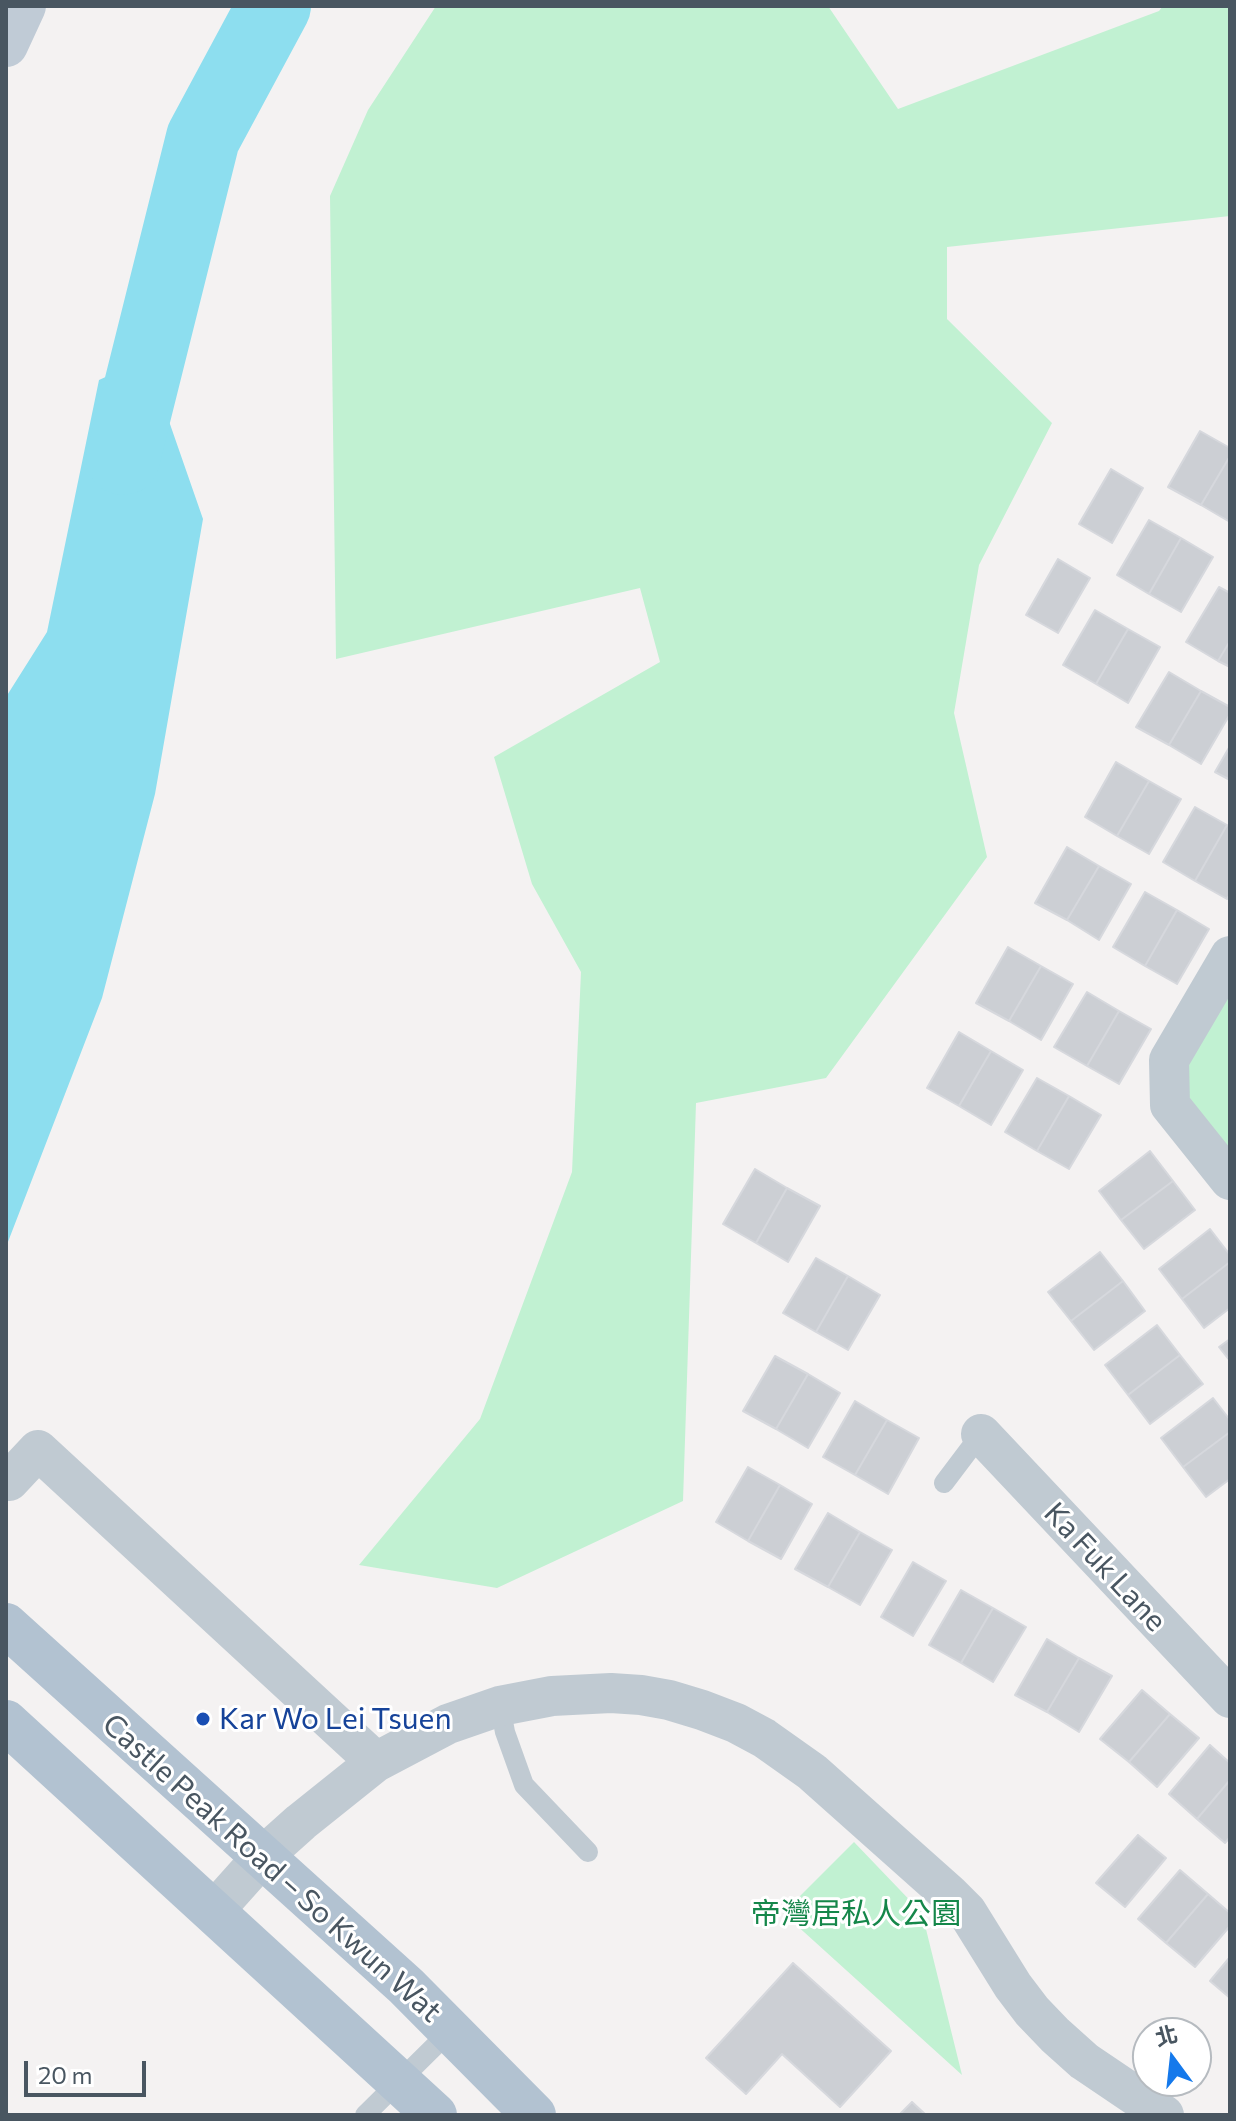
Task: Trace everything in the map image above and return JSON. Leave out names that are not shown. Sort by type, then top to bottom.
[{"type":"main road","name":"Castle Peak Road – So Kwun Wat","points":[[6,1625],[394,1975],[534,2115]]},
{"type":"main road","points":[[6,1722],[435,2115]]},
{"type":"street","points":[[6,45],[24,6]]},
{"type":"street","points":[[1230,956],[1169,1060],[1170,1105],[1230,1180]]},
{"type":"street","name":"Ka Fuk Lane","points":[[981,1434],[1230,1698]]},
{"type":"street","points":[[9,1481],[38,1450],[376,1762]]},
{"type":"street","points":[[213,1912],[263,1856],[301,1822],[376,1762],[448,1724],[500,1706],[552,1696],[584,1693],[641,1695],[669,1700],[736,1723],[764,1738],[812,1772],[967,1912],[1013,1986],[1055,2035],[1084,2061],[1164,2115]]},
{"type":"lane","points":[[944,1483],[981,1434]]},
{"type":"lane","points":[[500,1706],[505,1732],[524,1785],[588,1852]]},
{"type":"lane","points":[[365,2115],[451,2030]]},
{"type":"green space","points":[[436,6],[828,6],[898,109],[1159,11],[1163,6],[1230,6],[1230,216],[947,247],[947,319],[1052,423],[979,565],[954,713],[987,857],[826,1078],[696,1103],[683,1501],[497,1588],[359,1565],[480,1419],[572,1172],[581,972],[532,884],[494,757],[660,662],[640,588],[336,659],[330,196],[368,110]]},
{"type":"green space","points":[[1230,989],[1230,1153],[1185,1099],[1181,1063]]},
{"type":"green space","name":"帝灣居私人公園","points":[[854,1842],[922,1913],[962,2075],[783,1913]]},
{"type":"water","points":[[147,358],[203,519],[155,794],[102,998],[6,1247],[6,697],[47,632],[99,380]]},
{"type":"building","points":[[1200,431],[1230,448],[1230,456],[1201,505],[1168,487]]},
{"type":"building","points":[[1230,456],[1230,522],[1201,505]]},
{"type":"building","points":[[1111,469],[1143,488],[1112,543],[1079,524]]},
{"type":"building","points":[[1149,520],[1181,538],[1149,594],[1117,575]]},
{"type":"building","points":[[1181,538],[1213,557],[1181,612],[1149,594]]},
{"type":"building","points":[[1058,559],[1090,578],[1058,633],[1026,615]]},
{"type":"building","points":[[1219,587],[1230,593],[1230,641],[1218,661],[1186,642]]},
{"type":"building","points":[[1095,610],[1128,629],[1096,684],[1063,665]]},
{"type":"building","points":[[1128,629],[1160,647],[1128,703],[1096,684]]},
{"type":"building","points":[[1230,641],[1230,667],[1218,661]]},
{"type":"building","points":[[1169,672],[1201,691],[1169,745],[1136,727]]},
{"type":"building","points":[[1201,691],[1230,707],[1230,714],[1201,764],[1169,745]]},
{"type":"building","points":[[1230,746],[1230,780],[1215,772]]},
{"type":"building","points":[[1116,762],[1149,781],[1117,836],[1085,817]]},
{"type":"building","points":[[1149,781],[1181,799],[1149,854],[1117,836]]},
{"type":"building","points":[[1195,807],[1227,825],[1195,881],[1163,862]]},
{"type":"building","points":[[1227,825],[1230,827],[1230,894],[1227,899],[1195,881]]},
{"type":"building","points":[[1067,847],[1099,866],[1067,920],[1035,903]]},
{"type":"building","points":[[1099,866],[1131,884],[1099,940],[1067,920]]},
{"type":"building","points":[[1145,892],[1177,910],[1145,966],[1113,947]]},
{"type":"building","points":[[1177,910],[1209,929],[1177,984],[1145,966]]},
{"type":"building","points":[[1008,947],[1041,966],[1009,1021],[976,1003]]},
{"type":"building","points":[[1041,966],[1073,984],[1041,1040],[1009,1021]]},
{"type":"building","points":[[1087,992],[1119,1011],[1087,1066],[1054,1047]]},
{"type":"building","points":[[1119,1011],[1151,1029],[1119,1084],[1087,1066]]},
{"type":"building","points":[[959,1032],[991,1051],[959,1106],[927,1088]]},
{"type":"building","points":[[991,1051],[1023,1070],[991,1125],[959,1106]]},
{"type":"building","points":[[1037,1078],[1069,1096],[1037,1151],[1005,1132]]},
{"type":"building","points":[[1069,1096],[1101,1115],[1069,1169],[1037,1151]]},
{"type":"building","points":[[1150,1151],[1173,1181],[1121,1220],[1099,1191]]},
{"type":"building","points":[[755,1169],[787,1188],[756,1243],[723,1224]]},
{"type":"building","points":[[1173,1181],[1195,1210],[1144,1249],[1121,1220]]},
{"type":"building","points":[[787,1188],[820,1206],[788,1262],[756,1243]]},
{"type":"building","points":[[1210,1229],[1230,1255],[1230,1262],[1182,1299],[1159,1269]]},
{"type":"building","points":[[1100,1252],[1123,1281],[1071,1321],[1048,1292]]},
{"type":"building","points":[[816,1258],[848,1276],[816,1332],[783,1313]]},
{"type":"building","points":[[1230,1262],[1230,1308],[1204,1328],[1182,1299]]},
{"type":"building","points":[[848,1276],[880,1295],[848,1350],[816,1332]]},
{"type":"building","points":[[1123,1281],[1145,1311],[1094,1350],[1071,1321]]},
{"type":"building","points":[[1157,1325],[1180,1355],[1128,1395],[1105,1365]]},
{"type":"building","points":[[1230,1339],[1230,1361],[1219,1347]]},
{"type":"building","points":[[1180,1355],[1203,1384],[1150,1424],[1128,1395]]},
{"type":"building","points":[[775,1356],[808,1374],[776,1429],[743,1411]]},
{"type":"building","points":[[808,1374],[840,1393],[808,1448],[776,1429]]},
{"type":"building","points":[[1213,1398],[1230,1420],[1230,1432],[1183,1467],[1161,1438]]},
{"type":"building","points":[[855,1401],[887,1420],[855,1475],[823,1457]]},
{"type":"building","points":[[887,1420],[919,1438],[888,1494],[855,1475]]},
{"type":"building","points":[[1230,1432],[1230,1479],[1206,1497],[1183,1467]]},
{"type":"building","points":[[748,1467],[780,1485],[748,1541],[716,1522]]},
{"type":"building","points":[[780,1485],[812,1504],[781,1559],[748,1541]]},
{"type":"building","points":[[828,1513],[860,1532],[828,1587],[795,1569]]},
{"type":"building","points":[[860,1532],[892,1550],[860,1605],[828,1587]]},
{"type":"building","points":[[913,1562],[946,1581],[913,1636],[881,1617]]},
{"type":"building","points":[[961,1590],[993,1608],[961,1663],[929,1645]]},
{"type":"building","points":[[993,1608],[1026,1627],[993,1682],[961,1663]]},
{"type":"building","points":[[1047,1639],[1079,1658],[1047,1712],[1015,1695]]},
{"type":"building","points":[[1079,1658],[1112,1676],[1079,1732],[1047,1712]]},
{"type":"building","points":[[1142,1690],[1170,1714],[1129,1762],[1100,1739]]},
{"type":"building","points":[[1170,1714],[1199,1738],[1157,1787],[1129,1762]]},
{"type":"building","points":[[1210,1745],[1230,1763],[1230,1780],[1197,1819],[1169,1794]]},
{"type":"building","points":[[1230,1780],[1230,1837],[1225,1843],[1197,1819]]},
{"type":"building","points":[[1138,1835],[1166,1858],[1125,1907],[1096,1883]]},
{"type":"building","points":[[1180,1870],[1208,1894],[1166,1943],[1138,1919]]},
{"type":"building","points":[[1208,1894],[1230,1913],[1230,1926],[1195,1967],[1166,1943]]},
{"type":"building","points":[[1230,1957],[1230,1998],[1210,1981]]},
{"type":"building","points":[[793,1963],[891,2051],[840,2107],[782,2054],[746,2094],[706,2058]]},
{"type":"building","points":[[912,2102],[926,2115],[899,2115]]},
{"type":"waterway","points":[[123,458],[203,138],[274,6]]},
{"type":"place","name":"Kar Wo Lei Tsuen","points":[[203,1719]]}]
